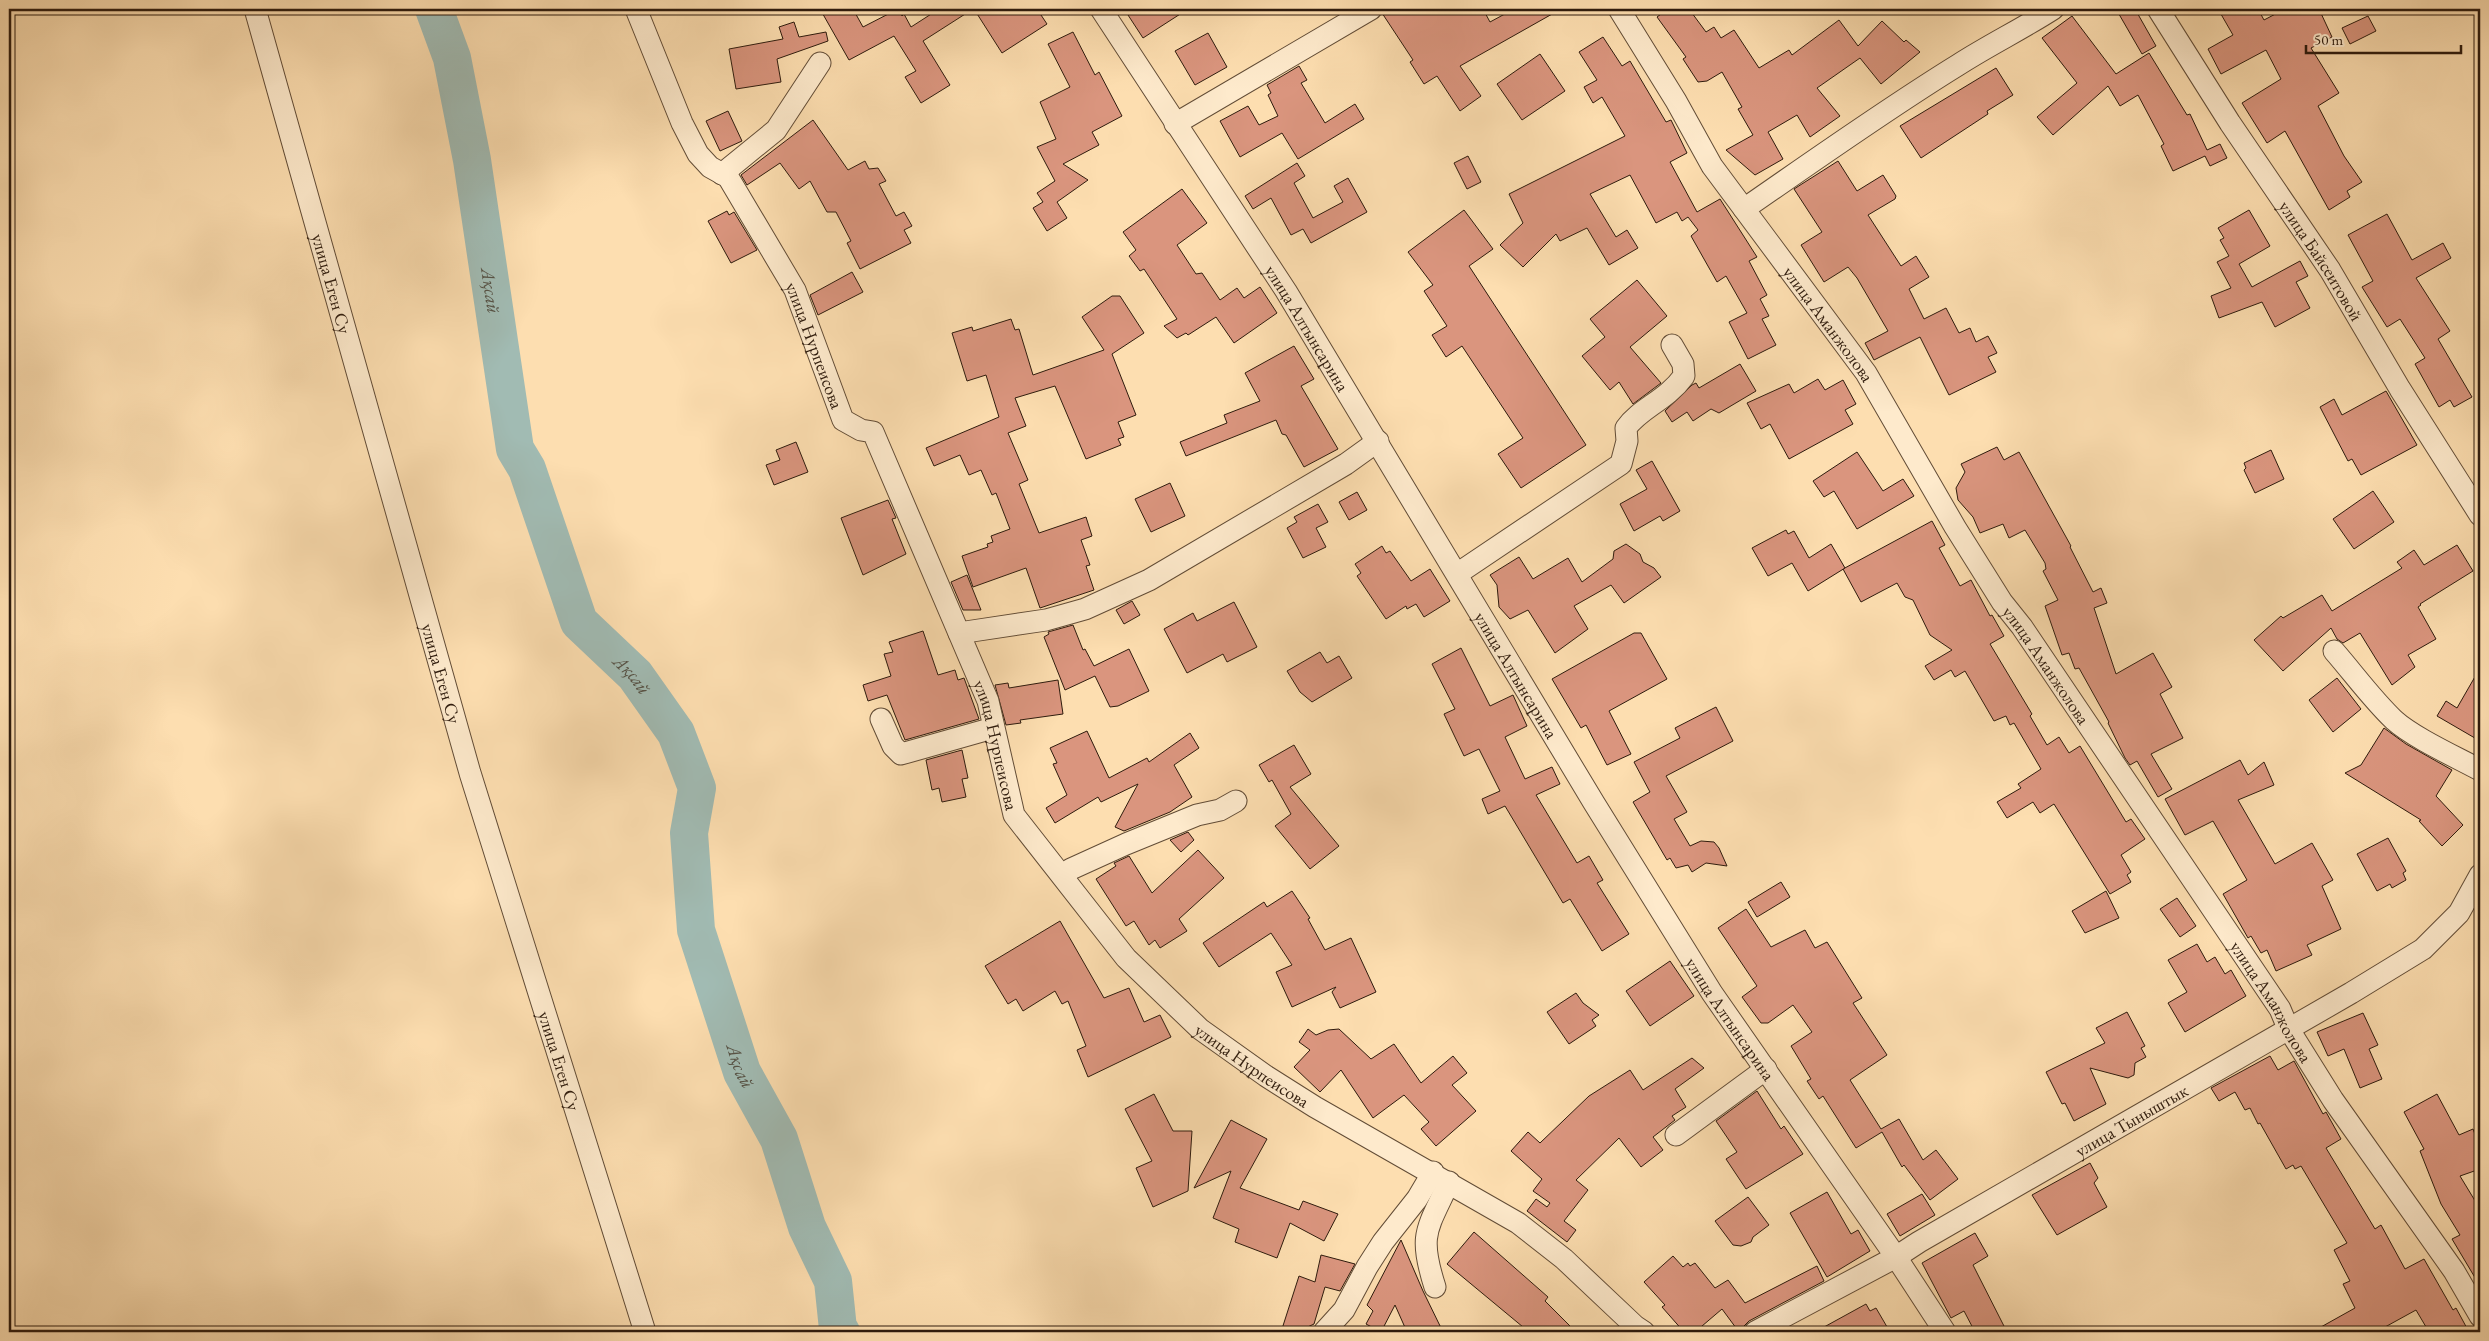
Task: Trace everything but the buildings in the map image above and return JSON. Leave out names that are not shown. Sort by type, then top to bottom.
[{"type":"street","name":"улица Еген Су","points":[[255,9],[470,773],[645,1332]]},
{"type":"street","name":"улица Нурпеисова","points":[[636,9],[682,123],[698,154],[710,167],[728,177],[795,290],[843,420],[861,430],[873,432],[988,701],[992,728],[1014,815],[1030,839],[1063,876],[1126,958],[1200,1029],[1306,1102],[1441,1177],[1518,1223],[1564,1259],[1634,1326],[1644,1332]]},
{"type":"street","name":"улица Алтынсарина","points":[[1101,9],[1286,291],[1356,410],[1378,441],[1594,803],[1712,993],[1896,1257],[1945,1332]]},
{"type":"street","points":[[1175,124],[1371,9]]},
{"type":"street","name":"улица Аманжолова","points":[[1619,9],[1676,101],[1712,166],[1866,373],[1916,463],[2002,602],[2022,627],[2202,892],[2280,1009],[2288,1028],[2333,1100],[2454,1271],[2480,1316]]},
{"type":"street","points":[[1744,209],[1885,112],[1959,64],[2021,30],[2053,9]]},
{"type":"street","name":"улица Байсеитовой","points":[[2158,9],[2230,123],[2330,270],[2400,389],[2480,515]]},
{"type":"street","points":[[722,174],[776,130],[820,63]]},
{"type":"street","points":[[1457,574],[1621,464],[1627,441],[1626,428],[1632,420],[1666,397],[1684,376],[1682,364],[1672,345]]},
{"type":"street","points":[[959,633],[1054,618],[1086,609],[1149,580],[1222,535],[1346,464],[1378,441]]},
{"type":"street","points":[[2334,650],[2371,696],[2396,722],[2480,770]]},
{"type":"street","points":[[881,719],[893,746],[901,754],[992,728]]},
{"type":"street","points":[[1063,876],[1071,870],[1133,840],[1197,815],[1220,810],[1236,801]]},
{"type":"street","name":"улица Тыныштык","points":[[1755,1332],[1896,1257],[1927,1236],[2423,948],[2459,913],[2480,874]]},
{"type":"street","points":[[1676,1135],[1766,1069]]},
{"type":"street","points":[[1435,1287],[1426,1259],[1424,1242],[1432,1218],[1441,1177]]},
{"type":"street","points":[[1324,1332],[1344,1310],[1383,1242],[1417,1199],[1441,1177]]},
{"type":"waterway","name":"Ақсай","points":[[434,9],[452,58],[472,160],[515,449],[527,469],[579,622],[635,675],[676,733],[697,788],[689,833],[696,930],[742,1072],[779,1139],[807,1227],[833,1281],[838,1329],[841,1332]]}]
